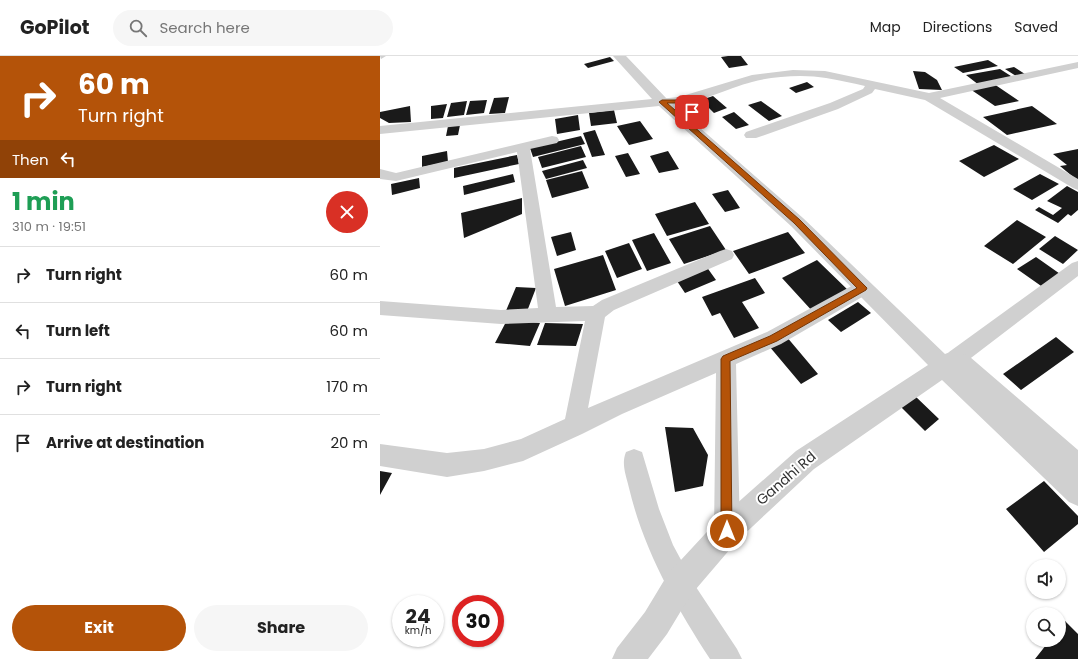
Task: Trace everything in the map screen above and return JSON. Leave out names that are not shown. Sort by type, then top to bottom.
[{"type":"street","points":[[619,56],[804,212],[950,363],[1078,492]]},
{"type":"street","points":[[635,56],[671,101],[797,222],[863,288],[950,363],[1078,467]]},
{"type":"street","points":[[929,97],[1045,74],[1078,65]]},
{"type":"street","points":[[380,131],[671,101],[752,78],[793,73],[825,74],[929,97],[1078,186]]},
{"type":"street","points":[[752,134],[834,106],[868,91],[872,84]]},
{"type":"street","points":[[380,173],[385,176],[396,176],[552,140]]},
{"type":"street","points":[[523,147],[548,315]]},
{"type":"street","points":[[380,308],[501,317],[596,313],[608,305],[726,255]]},
{"type":"street","points":[[950,363],[1078,267]]},
{"type":"street","points":[[380,455],[447,465],[484,460],[523,450],[574,427],[614,406],[662,388],[774,338],[863,288]]},
{"type":"street","points":[[574,427],[596,313]]},
{"type":"street","points":[[726,359],[727,531]]},
{"type":"street","name":"Gandhi Rd","points":[[628,659],[656,623],[679,585],[727,531],[805,460],[950,363]]},
{"type":"street","points":[[634,460],[642,496],[655,534],[679,585],[727,659]]},
{"type":"building","points":[[741,56],[748,65],[729,68],[721,57]]},
{"type":"building","points":[[610,57],[614,61],[588,68],[584,64]]},
{"type":"building","points":[[988,60],[998,66],[963,73],[954,67]]},
{"type":"building","points":[[1014,67],[1028,76],[1019,78],[1005,69]]},
{"type":"building","points":[[1000,69],[1014,78],[979,85],[966,75]]},
{"type":"building","points":[[913,71],[925,72],[937,80],[942,90],[919,89]]},
{"type":"building","points":[[807,82],[814,87],[796,93],[789,88]]},
{"type":"building","points":[[994,84],[1019,101],[995,106],[970,89]]},
{"type":"building","points":[[713,96],[727,108],[714,113],[701,100]]},
{"type":"building","points":[[509,97],[505,113],[489,114],[494,98]]},
{"type":"building","points":[[487,100],[484,113],[466,115],[470,101]]},
{"type":"building","points":[[467,101],[464,115],[447,117],[451,103]]},
{"type":"building","points":[[761,101],[782,116],[769,121],[748,105]]},
{"type":"building","points":[[447,104],[443,118],[431,119],[431,106]]},
{"type":"building","points":[[410,106],[411,122],[389,123],[380,118],[380,112]]},
{"type":"building","points":[[1032,106],[1057,124],[1007,135],[983,117]]},
{"type":"building","points":[[614,110],[617,123],[591,126],[589,113]]},
{"type":"building","points":[[734,112],[749,125],[736,129],[722,117]]},
{"type":"building","points":[[578,115],[580,130],[557,134],[555,119]]},
{"type":"building","points":[[640,121],[653,139],[629,145],[617,126]]},
{"type":"building","points":[[460,125],[458,135],[446,136],[448,126]]},
{"type":"building","points":[[595,130],[605,155],[592,157],[583,133]]},
{"type":"building","points":[[581,136],[585,144],[533,157],[530,148]]},
{"type":"building","points":[[994,145],[1019,159],[984,177],[959,161]]},
{"type":"building","points":[[581,146],[586,157],[542,168],[538,157]]},
{"type":"building","points":[[1078,149],[1078,181],[1060,166],[1067,165],[1053,154]]},
{"type":"building","points":[[447,151],[448,162],[422,167],[422,156]]},
{"type":"building","points":[[668,151],[679,169],[659,173],[650,156]]},
{"type":"building","points":[[628,153],[640,174],[626,177],[615,156]]},
{"type":"building","points":[[517,155],[519,164],[454,178],[454,168]]},
{"type":"building","points":[[583,160],[587,168],[546,179],[542,171]]},
{"type":"building","points":[[582,171],[589,188],[552,198],[546,180]]},
{"type":"building","points":[[513,174],[515,182],[464,195],[463,186]]},
{"type":"building","points":[[1040,174],[1059,184],[1032,200],[1013,189]]},
{"type":"building","points":[[419,178],[420,188],[392,195],[391,184]]},
{"type":"building","points":[[1067,186],[1078,192],[1078,210],[1071,216],[1068,214],[1058,223],[1035,210],[1039,207],[1053,215],[1062,208],[1047,201]]},
{"type":"building","points":[[728,190],[740,208],[725,212],[712,194]]},
{"type":"building","points":[[522,198],[522,214],[464,238],[461,213]]},
{"type":"building","points":[[695,202],[709,224],[667,236],[655,214]]},
{"type":"building","points":[[1017,220],[1046,237],[1013,264],[984,246]]},
{"type":"building","points":[[710,226],[726,250],[684,264],[669,239]]},
{"type":"building","points":[[571,232],[576,250],[557,256],[551,237]]},
{"type":"building","points":[[788,232],[805,253],[749,274],[733,251]]},
{"type":"building","points":[[654,233],[671,263],[647,271],[632,240]]},
{"type":"building","points":[[1055,236],[1078,250],[1063,264],[1039,249]]},
{"type":"building","points":[[629,243],[642,269],[617,278],[605,251]]},
{"type":"building","points":[[603,255],[616,290],[565,306],[554,269]]},
{"type":"building","points":[[1036,257],[1063,276],[1044,288],[1017,269]]},
{"type":"building","points":[[817,260],[851,293],[814,313],[782,278]]},
{"type":"building","points":[[706,266],[716,280],[685,293],[675,278]]},
{"type":"building","points":[[755,278],[765,293],[742,302],[759,328],[734,338],[720,313],[712,316],[702,297]]},
{"type":"building","points":[[516,287],[536,288],[526,314],[505,313]]},
{"type":"building","points":[[858,302],[871,313],[841,332],[828,320]]},
{"type":"building","points":[[507,320],[540,323],[530,346],[495,343]]},
{"type":"building","points":[[545,323],[583,324],[576,346],[537,345]]},
{"type":"building","points":[[786,336],[818,374],[801,384],[769,346]]},
{"type":"building","points":[[1056,337],[1074,352],[1021,390],[1003,374]]},
{"type":"building","points":[[914,395],[939,419],[925,431],[900,406]]},
{"type":"building","points":[[665,427],[693,428],[708,455],[703,486],[675,492]]},
{"type":"building","points":[[380,471],[392,473],[380,495]]},
{"type":"building","points":[[1044,481],[1078,516],[1078,524],[1044,552],[1006,509]]},
{"type":"building","points":[[1066,622],[1078,634],[1078,659],[1035,659],[1044,647],[1066,647]]},
{"type":"route","points":[[692,112],[680,101],[662,102],[797,222],[863,288],[813,318],[774,338],[726,359],[727,531]]}]
